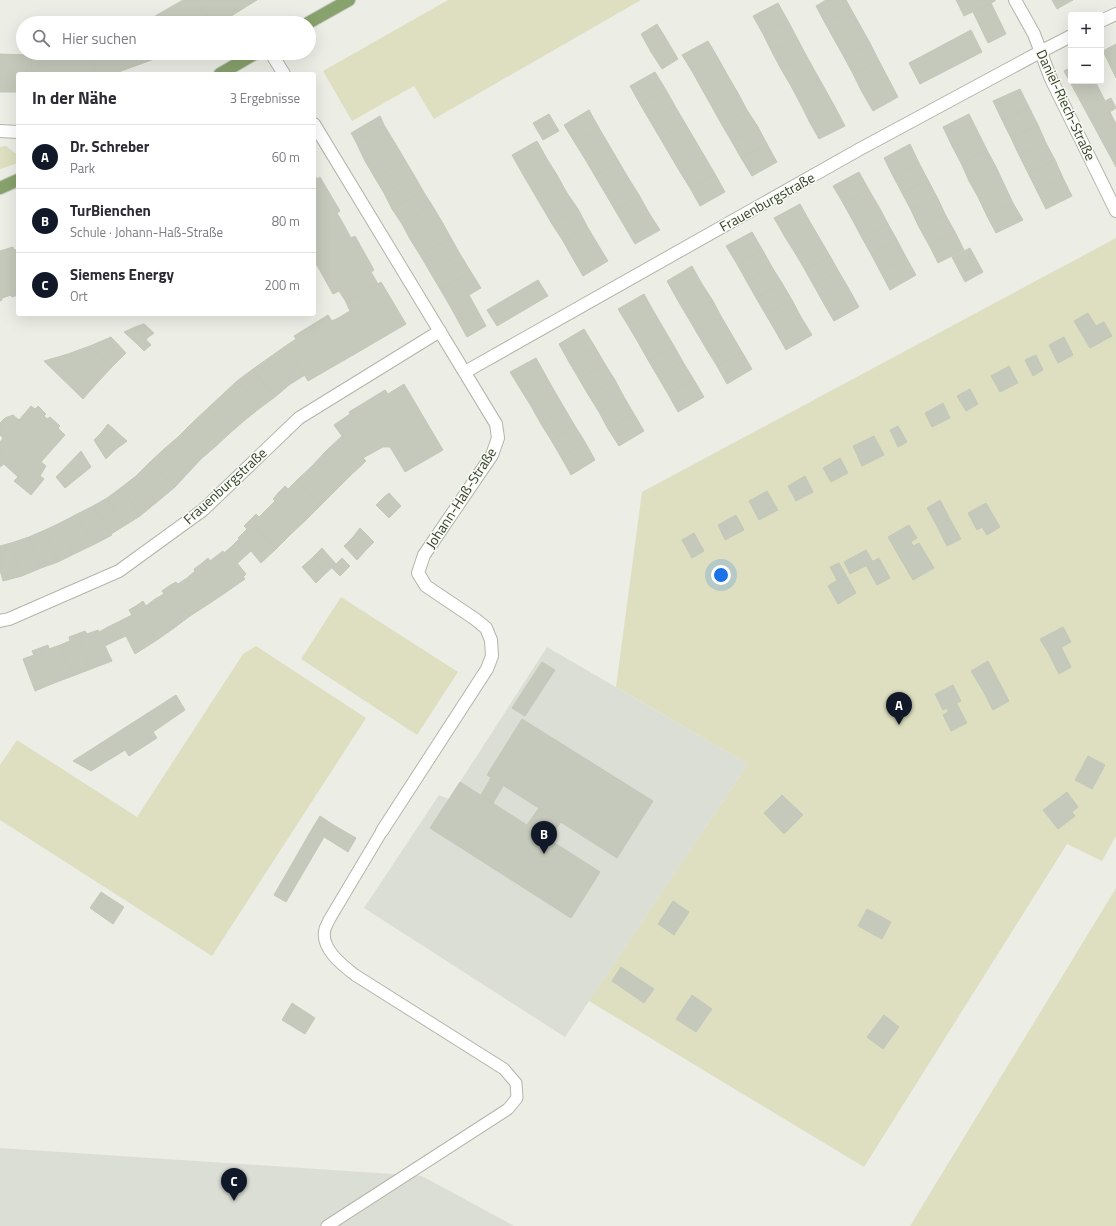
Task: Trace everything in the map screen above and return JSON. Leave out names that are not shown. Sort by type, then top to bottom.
[{"type":"main road","points":[[316,19],[349,0]]},
{"type":"main road","points":[[223,72],[244,60]]},
{"type":"main road","points":[[0,188],[16,181]]},
{"type":"street","name":"Daniel-Riech-Straße","points":[[1015,0],[1034,34],[1051,79],[1116,211]]},
{"type":"street","points":[[1104,20],[1116,14]]},
{"type":"street","name":"Frauenburgstraße","points":[[465,372],[860,149],[1068,38]]},
{"type":"street","points":[[275,60],[283,72]]},
{"type":"street","name":"Johann-Haß-Straße","points":[[316,127],[496,424],[498,438],[492,454],[424,555],[418,573],[426,586],[486,628],[491,640],[492,656],[487,669],[382,832]]},
{"type":"street","points":[[0,131],[16,132]]},
{"type":"street","name":"Frauenburgstraße","points":[[0,621],[9,619],[119,571],[203,510],[299,418],[440,331]]},
{"type":"lane","points":[[327,1226],[508,1109],[516,1098],[516,1083],[504,1069],[355,975],[341,964],[330,951],[325,940],[325,930],[327,925],[382,832]]},
{"type":"shaded area","points":[[547,647],[748,764],[565,1037],[364,908],[439,795],[449,799]]},
{"type":"shaded area","points":[[0,1148],[422,1176],[514,1226],[0,1226]]},
{"type":"green space","points":[[448,0],[641,0],[434,119],[414,86],[352,121],[323,71]]},
{"type":"green space","points":[[6,146],[16,154],[16,164],[0,169],[0,147]]},
{"type":"green space","points":[[1116,238],[1116,836],[1102,861],[1067,844],[864,1167],[589,1001],[748,764],[616,687],[642,492]]},
{"type":"green space","points":[[341,597],[458,672],[417,735],[301,659]]},
{"type":"green space","points":[[256,646],[366,718],[212,956],[0,820],[0,765],[17,740],[137,817],[243,654]]},
{"type":"green space","points":[[1116,888],[1116,1226],[910,1226]]},
{"type":"building","points":[[183,0],[198,0],[207,16],[155,16]]},
{"type":"building","points":[[198,0],[257,0],[231,16],[207,16]]},
{"type":"building","points":[[826,0],[846,0],[851,9],[825,23],[816,6]]},
{"type":"building","points":[[956,0],[995,0],[995,1],[964,16]]},
{"type":"building","points":[[1052,0],[1073,0],[1057,9]]},
{"type":"building","points":[[778,3],[788,21],[763,34],[753,16]]},
{"type":"building","points":[[991,3],[1006,34],[988,43],[973,12]]},
{"type":"building","points":[[851,9],[861,27],[835,41],[825,23]]},
{"type":"building","points":[[788,21],[797,38],[772,52],[763,34]]},
{"type":"building","points":[[657,24],[668,42],[651,52],[641,34]]},
{"type":"building","points":[[861,27],[870,43],[844,57],[835,41]]},
{"type":"building","points":[[971,30],[982,52],[920,84],[909,63]]},
{"type":"building","points":[[797,38],[806,55],[781,69],[772,52]]},
{"type":"building","points":[[708,41],[718,58],[693,73],[682,55]]},
{"type":"building","points":[[668,42],[678,59],[662,69],[651,52]]},
{"type":"building","points":[[870,43],[879,61],[853,74],[844,57]]},
{"type":"building","points":[[1116,44],[1116,78],[1104,53],[1104,50]]},
{"type":"building","points":[[0,54],[16,55],[16,60],[31,60],[32,72],[16,72],[16,92],[0,92]]},
{"type":"building","points":[[806,55],[816,73],[791,86],[781,69]]},
{"type":"building","points":[[718,58],[728,76],[703,91],[693,73]]},
{"type":"building","points":[[31,60],[93,60],[96,72],[32,72]]},
{"type":"building","points":[[93,60],[152,60],[118,72],[96,72]]},
{"type":"building","points":[[879,61],[888,78],[862,92],[853,74]]},
{"type":"building","points":[[1068,69],[1068,78],[1064,71]]},
{"type":"building","points":[[655,72],[666,90],[640,104],[630,86]]},
{"type":"building","points":[[816,73],[825,89],[800,103],[791,86]]},
{"type":"building","points":[[728,76],[738,93],[712,107],[703,91]]},
{"type":"building","points":[[888,78],[898,97],[873,111],[862,92]]},
{"type":"building","points":[[1071,84],[1096,84],[1105,101],[1111,98],[1116,108],[1110,112],[1116,124],[1116,167]]},
{"type":"building","points":[[825,89],[835,107],[809,121],[800,103]]},
{"type":"building","points":[[1020,89],[1029,107],[1002,120],[993,101]]},
{"type":"building","points":[[666,90],[675,106],[650,121],[640,104]]},
{"type":"building","points":[[738,93],[747,110],[722,125],[712,107]]},
{"type":"building","points":[[675,106],[685,123],[660,138],[650,121]]},
{"type":"building","points":[[835,107],[845,126],[819,139],[809,121]]},
{"type":"building","points":[[1029,107],[1038,125],[1011,138],[1002,120]]},
{"type":"building","points":[[589,110],[599,128],[575,143],[564,125]]},
{"type":"building","points":[[747,110],[758,127],[732,142],[722,125]]},
{"type":"building","points":[[549,114],[559,131],[543,140],[533,123]]},
{"type":"building","points":[[969,114],[978,132],[952,146],[943,127]]},
{"type":"building","points":[[380,116],[384,125],[356,142],[351,133]]},
{"type":"building","points":[[685,123],[695,140],[670,155],[660,138]]},
{"type":"building","points":[[384,125],[395,143],[365,161],[356,142]]},
{"type":"building","points":[[1038,125],[1046,143],[1019,155],[1011,138]]},
{"type":"building","points":[[758,127],[767,144],[741,158],[732,142]]},
{"type":"building","points":[[599,128],[609,145],[585,159],[575,143]]},
{"type":"building","points":[[978,132],[987,150],[961,163],[952,146]]},
{"type":"building","points":[[695,140],[705,157],[680,172],[670,155]]},
{"type":"building","points":[[537,141],[547,159],[522,173],[512,155]]},
{"type":"building","points":[[395,143],[405,160],[375,178],[365,161]]},
{"type":"building","points":[[1046,143],[1055,160],[1028,173],[1019,155]]},
{"type":"building","points":[[767,144],[777,162],[752,176],[741,158]]},
{"type":"building","points":[[910,144],[919,163],[893,176],[884,158]]},
{"type":"building","points":[[609,145],[619,162],[595,176],[585,159]]},
{"type":"building","points":[[987,150],[996,167],[969,181],[961,163]]},
{"type":"building","points":[[705,157],[715,174],[690,188],[680,172]]},
{"type":"building","points":[[547,159],[557,175],[532,190],[522,173]]},
{"type":"building","points":[[405,160],[414,175],[384,193],[375,178]]},
{"type":"building","points":[[1055,160],[1063,178],[1037,191],[1028,173]]},
{"type":"building","points":[[619,162],[629,179],[605,193],[595,176]]},
{"type":"building","points":[[919,163],[928,180],[902,193],[893,176]]},
{"type":"building","points":[[996,167],[1004,184],[978,197],[969,181]]},
{"type":"building","points":[[859,172],[869,190],[843,203],[833,186]]},
{"type":"building","points":[[715,174],[725,192],[700,206],[690,188]]},
{"type":"building","points":[[414,175],[423,191],[392,209],[384,193]]},
{"type":"building","points":[[557,175],[567,193],[542,207],[532,190]]},
{"type":"building","points":[[316,177],[317,179],[320,177],[340,211],[337,213],[344,225],[316,242]]},
{"type":"building","points":[[1063,178],[1072,196],[1046,209],[1037,191]]},
{"type":"building","points":[[629,179],[639,195],[615,210],[605,193]]},
{"type":"building","points":[[928,180],[937,197],[911,210],[902,193]]},
{"type":"building","points":[[1004,184],[1013,203],[987,216],[978,197]]},
{"type":"building","points":[[869,190],[879,207],[853,221],[843,203]]},
{"type":"building","points":[[423,191],[432,205],[402,224],[392,209]]},
{"type":"building","points":[[567,193],[578,209],[552,224],[542,207]]},
{"type":"building","points":[[639,195],[649,213],[625,227],[615,210]]},
{"type":"building","points":[[937,197],[945,214],[919,227],[911,210]]},
{"type":"building","points":[[1013,203],[1023,220],[996,233],[987,216]]},
{"type":"building","points":[[800,204],[810,222],[785,237],[774,218]]},
{"type":"building","points":[[432,205],[441,220],[410,239],[402,224]]},
{"type":"building","points":[[879,207],[888,224],[862,238],[853,221]]},
{"type":"building","points":[[578,209],[587,226],[563,241],[552,224]]},
{"type":"building","points":[[649,213],[660,230],[635,244],[625,227]]},
{"type":"building","points":[[945,214],[955,232],[929,245],[919,227]]},
{"type":"building","points":[[441,220],[451,238],[420,255],[410,239]]},
{"type":"building","points":[[810,222],[820,239],[795,253],[785,237]]},
{"type":"building","points":[[888,224],[897,240],[871,254],[862,238]]},
{"type":"building","points":[[344,225],[351,238],[355,236],[374,270],[371,272],[378,284],[346,302],[339,291],[333,294],[316,264],[316,242]]},
{"type":"building","points":[[587,226],[597,243],[572,257],[563,241]]},
{"type":"building","points":[[752,232],[762,249],[737,264],[726,246]]},
{"type":"building","points":[[955,232],[964,250],[938,263],[929,245]]},
{"type":"building","points":[[451,238],[460,254],[430,272],[420,255]]},
{"type":"building","points":[[820,239],[830,256],[805,270],[795,253]]},
{"type":"building","points":[[897,240],[906,257],[880,271],[871,254]]},
{"type":"building","points":[[597,243],[608,261],[583,276],[572,257]]},
{"type":"building","points":[[13,247],[14,250],[16,250],[16,296],[12,297],[11,295],[2,298],[0,301],[0,251]]},
{"type":"building","points":[[970,248],[983,272],[965,282],[952,257]]},
{"type":"building","points":[[762,249],[772,267],[747,282],[737,264]]},
{"type":"building","points":[[460,254],[471,272],[440,289],[430,272]]},
{"type":"building","points":[[830,256],[839,272],[814,286],[805,270]]},
{"type":"building","points":[[906,257],[916,275],[890,290],[880,271]]},
{"type":"building","points":[[692,266],[702,284],[677,299],[667,281]]},
{"type":"building","points":[[772,267],[782,283],[756,298],[747,282]]},
{"type":"building","points":[[471,272],[481,288],[450,306],[440,289]]},
{"type":"building","points":[[839,272],[849,289],[824,304],[814,286]]},
{"type":"building","points":[[538,280],[548,296],[497,326],[487,310]]},
{"type":"building","points":[[381,282],[406,324],[360,351],[340,317],[350,311],[346,302]]},
{"type":"building","points":[[782,283],[792,300],[766,315],[756,298]]},
{"type":"building","points":[[702,284],[713,301],[687,316],[677,299]]},
{"type":"building","points":[[849,289],[859,307],[834,321],[824,304]]},
{"type":"building","points":[[644,294],[654,312],[629,327],[618,309]]},
{"type":"building","points":[[469,295],[486,326],[467,337],[450,306]]},
{"type":"building","points":[[792,300],[801,317],[776,332],[766,315]]},
{"type":"building","points":[[713,301],[722,318],[697,333],[687,316]]},
{"type":"building","points":[[654,312],[664,329],[639,344],[629,327]]},
{"type":"building","points":[[1088,313],[1096,326],[1104,322],[1112,336],[1090,348],[1074,321]]},
{"type":"building","points":[[328,315],[332,321],[340,317],[360,351],[308,381],[287,345],[296,339],[294,336]]},
{"type":"building","points":[[801,317],[812,335],[786,350],[776,332]]},
{"type":"building","points":[[722,318],[732,335],[707,350],[697,333]]},
{"type":"building","points":[[144,324],[154,333],[146,339],[135,327]]},
{"type":"building","points":[[135,327],[144,337],[136,343],[124,332]]},
{"type":"building","points":[[584,329],[595,347],[569,362],[559,344]]},
{"type":"building","points":[[664,329],[674,346],[648,360],[639,344]]},
{"type":"building","points":[[732,335],[742,352],[717,366],[707,350]]},
{"type":"building","points":[[111,337],[126,353],[111,368],[90,346]]},
{"type":"building","points":[[144,337],[151,345],[144,351],[136,343]]},
{"type":"building","points":[[1064,337],[1073,355],[1058,363],[1049,345]]},
{"type":"building","points":[[287,345],[305,375],[289,385],[270,357]]},
{"type":"building","points":[[90,346],[111,368],[97,383],[68,354]]},
{"type":"building","points":[[674,346],[683,362],[658,377],[648,360]]},
{"type":"building","points":[[595,347],[605,364],[579,379],[569,362]]},
{"type":"building","points":[[742,352],[752,369],[727,384],[717,366]]},
{"type":"building","points":[[68,354],[97,383],[83,399],[44,361]]},
{"type":"building","points":[[1036,355],[1043,370],[1033,376],[1025,360]]},
{"type":"building","points":[[270,357],[289,385],[275,397],[253,369]]},
{"type":"building","points":[[536,358],[546,376],[521,390],[510,372]]},
{"type":"building","points":[[683,362],[694,380],[668,394],[658,377]]},
{"type":"building","points":[[605,364],[615,380],[589,396],[579,379]]},
{"type":"building","points":[[1009,366],[1018,383],[1000,392],[991,376]]},
{"type":"building","points":[[253,369],[275,397],[260,408],[237,381]]},
{"type":"building","points":[[546,376],[555,392],[531,406],[521,390]]},
{"type":"building","points":[[615,380],[624,397],[599,412],[589,396]]},
{"type":"building","points":[[694,380],[704,397],[678,412],[668,394]]},
{"type":"building","points":[[237,381],[260,408],[245,420],[222,395]]},
{"type":"building","points":[[404,384],[443,450],[405,472],[390,447],[383,447],[363,458],[342,436],[334,425],[350,414],[349,412],[385,390],[388,394]]},
{"type":"building","points":[[970,389],[978,404],[966,411],[957,396]]},
{"type":"building","points":[[555,392],[565,409],[541,424],[531,406]]},
{"type":"building","points":[[222,395],[245,420],[230,433],[208,408]]},
{"type":"building","points":[[624,397],[634,414],[608,429],[599,412]]},
{"type":"building","points":[[943,403],[950,418],[932,427],[925,413]]},
{"type":"building","points":[[31,406],[35,409],[38,406],[46,414],[44,416],[47,419],[50,417],[60,426],[58,428],[65,435],[41,462],[46,466],[40,476],[44,479],[31,495],[14,481],[18,477],[4,464],[0,467],[0,442],[3,438],[0,435],[0,423],[5,418],[13,415],[19,420]]},
{"type":"building","points":[[208,408],[230,433],[216,446],[193,422]]},
{"type":"building","points":[[565,409],[575,426],[551,440],[541,424]]},
{"type":"building","points":[[634,414],[644,431],[619,446],[608,429]]},
{"type":"building","points":[[193,422],[216,446],[201,459],[178,437]]},
{"type":"building","points":[[108,424],[127,441],[115,450],[101,433]]},
{"type":"building","points":[[575,426],[585,442],[561,457],[551,440]]},
{"type":"building","points":[[898,426],[907,442],[898,447],[890,430]]},
{"type":"building","points":[[101,433],[115,450],[106,459],[94,440]]},
{"type":"building","points":[[342,436],[366,461],[350,476],[326,451]]},
{"type":"building","points":[[874,436],[884,455],[862,466],[853,446]]},
{"type":"building","points":[[178,437],[201,459],[188,473],[164,449]]},
{"type":"building","points":[[585,442],[595,460],[571,475],[561,457]]},
{"type":"building","points":[[164,449],[188,473],[175,487],[149,463]]},
{"type":"building","points":[[81,451],[91,467],[65,488],[56,477]]},
{"type":"building","points":[[326,451],[350,476],[336,490],[312,466]]},
{"type":"building","points":[[840,458],[848,473],[831,482],[823,468]]},
{"type":"building","points":[[149,463],[175,487],[157,502],[136,476]]},
{"type":"building","points":[[312,466],[336,490],[321,505],[297,480]]},
{"type":"building","points":[[136,476],[157,502],[140,516],[122,487]]},
{"type":"building","points":[[805,476],[813,492],[796,501],[788,486]]},
{"type":"building","points":[[297,480],[321,505],[306,520],[279,492],[285,486],[288,489]]},
{"type":"building","points":[[122,487],[140,516],[124,526],[107,498]]},
{"type":"building","points":[[767,491],[778,510],[759,520],[749,501]]},
{"type":"building","points":[[279,492],[306,520],[291,534],[267,509],[275,501],[273,499]]},
{"type":"building","points":[[389,493],[401,506],[396,511],[383,498]]},
{"type":"building","points":[[107,498],[124,526],[111,534],[93,506]]},
{"type":"building","points":[[383,498],[396,511],[389,518],[376,505]]},
{"type":"building","points":[[940,500],[950,519],[937,526],[927,508]]},
{"type":"building","points":[[986,503],[1000,527],[987,535],[982,527],[977,530],[968,513]]},
{"type":"building","points":[[93,506],[112,535],[93,545],[77,514]]},
{"type":"building","points":[[267,509],[291,534],[277,548],[250,520],[256,514],[259,517]]},
{"type":"building","points":[[77,514],[93,545],[74,554],[60,523]]},
{"type":"building","points":[[736,515],[744,530],[725,540],[718,525]]},
{"type":"building","points":[[950,519],[961,539],[947,546],[937,526]]},
{"type":"building","points":[[250,520],[277,548],[261,563],[251,551],[242,559],[231,547],[247,529],[244,526]]},
{"type":"building","points":[[60,523],[74,554],[58,562],[45,530]]},
{"type":"building","points":[[909,525],[917,538],[896,551],[888,537]]},
{"type":"building","points":[[360,528],[374,542],[366,550],[353,537]]},
{"type":"building","points":[[45,530],[58,562],[41,568],[29,537]]},
{"type":"building","points":[[694,533],[704,551],[692,558],[682,540]]},
{"type":"building","points":[[29,537],[41,568],[22,576],[11,543]]},
{"type":"building","points":[[353,537],[366,550],[357,560],[344,546]]},
{"type":"building","points":[[911,542],[913,546],[919,543],[934,568],[913,580],[896,551]]},
{"type":"building","points":[[11,543],[22,576],[3,581],[0,570],[0,546]]},
{"type":"building","points":[[231,547],[242,559],[235,566],[245,579],[225,593],[201,564],[208,558],[210,561]]},
{"type":"building","points":[[322,548],[336,564],[325,574],[311,559]]},
{"type":"building","points":[[866,550],[873,562],[850,574],[844,562]]},
{"type":"building","points":[[342,558],[350,566],[340,576],[332,568]]},
{"type":"building","points":[[879,558],[890,578],[877,585],[866,565]]},
{"type":"building","points":[[311,559],[325,574],[316,583],[302,567]]},
{"type":"building","points":[[237,563],[246,574],[243,577],[235,566]]},
{"type":"building","points":[[839,563],[846,575],[837,580],[830,567]]},
{"type":"building","points":[[201,564],[225,593],[207,605],[187,578],[195,571],[194,569]]},
{"type":"building","points":[[846,575],[856,593],[838,604],[828,586]]},
{"type":"building","points":[[187,578],[207,605],[190,616],[169,586],[176,582],[178,584]]},
{"type":"building","points":[[169,586],[190,616],[174,628],[155,599],[164,594],[162,591]]},
{"type":"building","points":[[155,599],[174,628],[157,640],[136,606],[143,601],[146,606]]},
{"type":"building","points":[[136,606],[157,640],[135,654],[126,636],[115,641],[108,627],[132,615],[129,610]]},
{"type":"building","points":[[108,627],[115,641],[105,646],[112,661],[91,669],[77,634],[85,631],[87,634],[98,630],[99,632]]},
{"type":"building","points":[[1063,627],[1071,642],[1049,654],[1040,639]]},
{"type":"building","points":[[77,634],[91,669],[73,676],[60,645],[70,641],[69,637]]},
{"type":"building","points":[[48,645],[49,649],[60,645],[73,676],[54,683],[40,648]]},
{"type":"building","points":[[1061,647],[1071,667],[1059,674],[1049,654]]},
{"type":"building","points":[[40,648],[54,683],[35,691],[23,659],[34,655],[32,651]]},
{"type":"building","points":[[988,661],[998,680],[982,689],[971,671]]},
{"type":"building","points":[[542,662],[555,670],[525,716],[512,708]]},
{"type":"building","points":[[998,680],[1009,701],[993,710],[982,689]]},
{"type":"building","points":[[953,685],[961,701],[943,710],[935,694]]},
{"type":"building","points":[[176,695],[185,710],[153,732],[157,738],[129,756],[125,750],[91,771],[73,761]]},
{"type":"building","points":[[957,704],[967,723],[951,731],[943,715],[948,712],[947,708]]},
{"type":"building","points":[[522,719],[653,801],[617,858],[487,775]]},
{"type":"building","points":[[1088,756],[1105,765],[1092,789],[1075,780]]},
{"type":"building","points":[[491,778],[503,786],[493,803],[481,795]]},
{"type":"building","points":[[460,782],[600,872],[571,918],[430,828]]},
{"type":"building","points":[[1067,792],[1078,807],[1072,812],[1075,816],[1058,829],[1043,810]]},
{"type":"building","points":[[782,795],[803,815],[784,834],[764,813]]},
{"type":"building","points":[[539,808],[561,822],[549,839],[527,825]]},
{"type":"building","points":[[320,816],[332,824],[324,837],[312,829]]},
{"type":"building","points":[[332,824],[356,838],[348,852],[324,837]]},
{"type":"building","points":[[312,829],[324,837],[286,902],[274,895]]},
{"type":"building","points":[[101,892],[124,907],[113,924],[90,908]]},
{"type":"building","points":[[673,901],[689,912],[674,935],[658,924]]},
{"type":"building","points":[[867,909],[891,922],[882,939],[858,926]]},
{"type":"building","points":[[621,967],[654,989],[644,1003],[612,981]]},
{"type":"building","points":[[692,995],[712,1009],[696,1032],[676,1019]]},
{"type":"building","points":[[292,1003],[315,1018],[305,1034],[282,1020]]},
{"type":"building","points":[[884,1015],[899,1027],[883,1049],[867,1037]]},
{"type":"place","name":"Dr. Schreber","points":[[899,725]]},
{"type":"place","name":"TurBienchen","points":[[544,854]]},
{"type":"place","name":"Siemens Energy","points":[[234,1201]]}]
